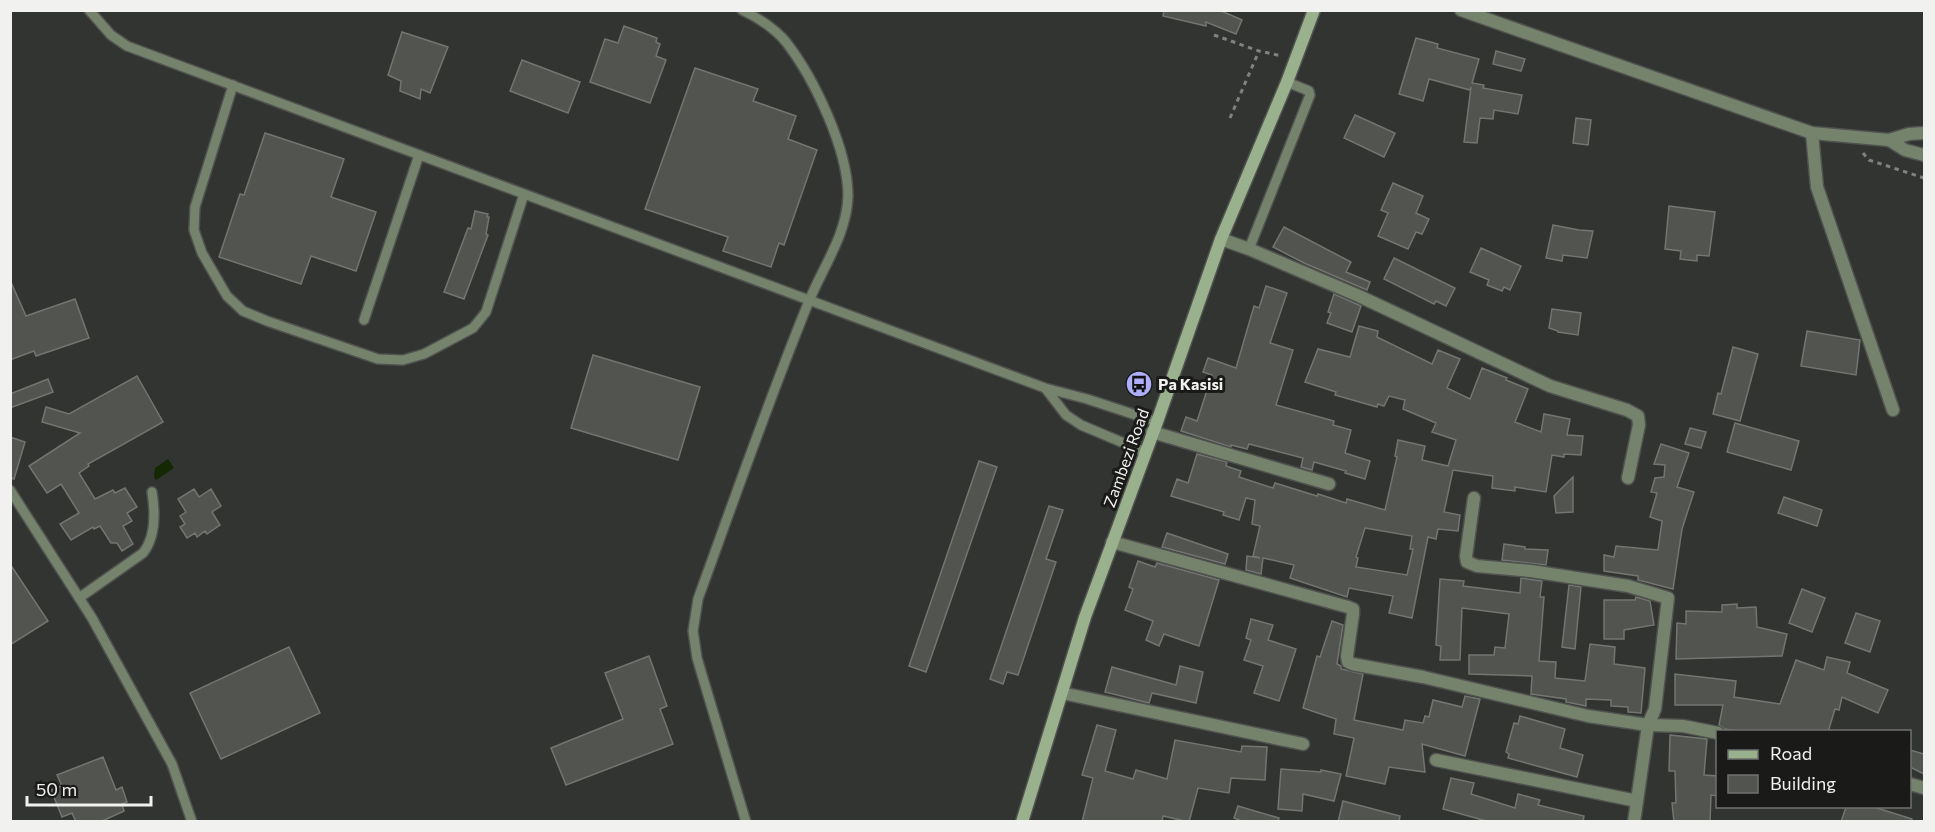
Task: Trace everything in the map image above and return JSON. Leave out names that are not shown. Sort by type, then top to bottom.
[{"type":"main road","name":"Zambezi Road","points":[[1022,822],[1085,617],[1221,239],[1287,82],[1314,10]]},
{"type":"street","points":[[1461,10],[1812,134],[1889,140],[1924,133]]},
{"type":"street","points":[[1812,134],[1817,187],[1893,410]]},
{"type":"street","points":[[1889,140],[1905,150],[1924,155]]},
{"type":"street","points":[[1221,239],[1410,318],[1550,386],[1627,410],[1638,416],[1639,425],[1628,478]]},
{"type":"street","points":[[1155,427],[1329,484]]},
{"type":"street","points":[[1474,498],[1467,562],[1477,566],[1531,571],[1628,586],[1668,598],[1655,709],[1648,725],[1634,822]]},
{"type":"street","points":[[1112,542],[1348,606],[1353,609],[1347,656],[1348,662],[1352,664],[1423,677],[1588,716],[1648,725],[1683,726],[1716,733]]},
{"type":"street","points":[[1062,693],[1303,744]]},
{"type":"street","points":[[1436,760],[1637,801]]},
{"type":"lane","points":[[89,10],[111,35],[127,46],[1045,388],[1087,399],[1155,427]]},
{"type":"lane","points":[[742,10],[754,16],[784,40],[803,68],[830,119],[844,165],[848,196],[840,237],[810,301],[701,589],[693,631],[696,658],[746,822]]},
{"type":"lane","points":[[1249,249],[1310,95],[1309,91],[1287,82]]},
{"type":"lane","points":[[233,86],[195,207],[194,230],[202,253],[227,296],[243,311],[267,321],[378,359],[403,360],[424,354],[473,328],[486,312],[524,194]]},
{"type":"lane","points":[[364,320],[419,155]]},
{"type":"lane","points":[[1045,388],[1066,416],[1145,452]]},
{"type":"lane","points":[[10,490],[79,598],[172,764],[192,822]]},
{"type":"lane","points":[[79,598],[144,554],[154,519],[152,492]]},
{"type":"path","points":[[1214,35],[1259,51],[1295,60]]},
{"type":"path","points":[[1230,118],[1259,51]]},
{"type":"path","points":[[1850,138],[1869,160],[1924,178]]},
{"type":"shaded area","points":[[168,459],[174,468],[156,480],[155,468]]},
{"type":"building","points":[[1164,10],[1219,10],[1242,20],[1236,34],[1206,22],[1206,26],[1163,16]]},
{"type":"building","points":[[624,26],[657,38],[656,42],[660,44],[656,56],[666,60],[650,103],[590,82],[605,39],[618,43]]},
{"type":"building","points":[[402,32],[448,47],[430,93],[421,89],[420,99],[400,91],[401,81],[388,75]]},
{"type":"building","points":[[1416,38],[1438,44],[1437,48],[1479,59],[1472,83],[1484,85],[1483,88],[1522,95],[1518,114],[1494,110],[1493,119],[1480,118],[1477,143],[1464,142],[1471,87],[1470,90],[1429,79],[1423,101],[1399,94]]},
{"type":"building","points":[[1496,51],[1525,59],[1521,71],[1493,64]]},
{"type":"building","points":[[522,60],[580,82],[568,113],[510,91]]},
{"type":"building","points":[[695,68],[758,89],[753,101],[796,116],[788,139],[817,150],[784,245],[779,243],[771,267],[723,251],[728,237],[645,209]]},
{"type":"building","points":[[1355,115],[1395,133],[1384,157],[1344,138]]},
{"type":"building","points":[[1576,118],[1591,120],[1588,145],[1573,143]]},
{"type":"building","points":[[265,133],[344,159],[331,197],[376,212],[356,271],[311,256],[301,284],[219,257],[240,194],[244,195]]},
{"type":"building","points":[[1393,183],[1423,196],[1416,213],[1429,219],[1422,234],[1416,232],[1408,249],[1378,236],[1388,213],[1381,210]]},
{"type":"building","points":[[1669,206],[1715,212],[1709,256],[1697,255],[1697,261],[1680,259],[1681,251],[1665,249]]},
{"type":"building","points":[[475,211],[488,214],[486,234],[488,235],[464,299],[444,292],[468,228],[471,229]]},
{"type":"building","points":[[1553,225],[1593,231],[1587,258],[1563,255],[1562,261],[1546,258]]},
{"type":"building","points":[[1284,227],[1351,262],[1346,272],[1370,282],[1367,290],[1273,247]]},
{"type":"building","points":[[1481,248],[1521,266],[1510,290],[1504,287],[1502,291],[1487,285],[1489,280],[1470,272]]},
{"type":"building","points":[[1394,258],[1455,288],[1446,306],[1436,301],[1434,304],[1384,279]]},
{"type":"building","points":[[10,280],[26,316],[75,299],[89,338],[36,356],[34,351],[10,360]]},
{"type":"building","points":[[1266,286],[1287,293],[1270,343],[1293,350],[1276,405],[1334,421],[1333,425],[1351,430],[1345,453],[1370,461],[1365,479],[1314,462],[1312,470],[1301,467],[1303,458],[1249,444],[1247,449],[1231,445],[1231,447],[1181,431],[1186,417],[1197,421],[1212,375],[1203,372],[1208,358],[1236,368],[1254,306],[1259,308]]},
{"type":"building","points":[[1334,294],[1361,306],[1352,332],[1327,323]]},
{"type":"building","points":[[1552,309],[1581,313],[1578,335],[1549,328]]},
{"type":"building","points":[[1359,326],[1378,331],[1377,337],[1432,364],[1438,350],[1460,359],[1447,388],[1470,399],[1482,368],[1528,389],[1515,422],[1541,432],[1544,414],[1570,419],[1567,435],[1583,436],[1581,455],[1564,454],[1564,457],[1552,455],[1546,492],[1515,487],[1515,491],[1492,488],[1493,476],[1453,470],[1444,512],[1460,515],[1458,531],[1438,529],[1436,539],[1428,537],[1412,618],[1389,613],[1393,596],[1349,588],[1347,597],[1290,578],[1294,565],[1263,558],[1261,574],[1246,570],[1247,556],[1260,558],[1253,556],[1260,526],[1252,524],[1255,500],[1246,498],[1239,520],[1223,515],[1224,512],[1171,496],[1177,479],[1188,483],[1197,454],[1227,462],[1226,466],[1241,471],[1239,477],[1273,488],[1275,483],[1317,496],[1318,494],[1346,503],[1347,499],[1385,510],[1397,457],[1395,456],[1398,440],[1425,446],[1422,460],[1448,466],[1456,440],[1432,432],[1436,423],[1403,409],[1405,400],[1389,396],[1384,406],[1378,404],[1377,407],[1335,395],[1336,392],[1305,382],[1318,349],[1350,357]],"holes":[[[1365,528],[1412,536],[1410,549],[1413,549],[1407,575],[1356,567],[1358,558],[1356,557]]]},
{"type":"building","points":[[1807,331],[1860,340],[1856,375],[1801,366]]},
{"type":"building","points":[[1733,347],[1758,354],[1740,421],[1713,414],[1718,393],[1721,394]]},
{"type":"building","points":[[593,355],[700,387],[678,460],[571,428]]},
{"type":"building","points":[[137,376],[163,422],[88,464],[89,466],[79,473],[95,499],[113,490],[115,493],[125,488],[137,507],[127,513],[132,521],[123,526],[133,544],[122,551],[117,543],[111,543],[100,526],[94,529],[93,527],[71,540],[60,524],[79,513],[61,484],[47,493],[29,466],[80,433],[42,422],[46,407],[69,414]]},
{"type":"building","points":[[48,379],[53,392],[10,408],[10,394]]},
{"type":"building","points":[[1735,423],[1799,441],[1791,470],[1727,452]]},
{"type":"building","points":[[1690,428],[1706,432],[1701,448],[1685,444]]},
{"type":"building","points":[[10,437],[25,442],[14,479],[10,478]]},
{"type":"building","points":[[1661,444],[1689,453],[1677,487],[1694,492],[1682,529],[1673,589],[1638,580],[1638,576],[1604,571],[1604,555],[1614,557],[1616,546],[1658,550],[1662,521],[1650,517],[1657,493],[1651,492],[1655,478],[1664,477],[1665,465],[1654,464]]},
{"type":"building","points":[[979,461],[997,467],[926,672],[909,666]]},
{"type":"building","points":[[1573,477],[1573,512],[1556,513],[1554,496]]},
{"type":"building","points":[[194,489],[199,497],[211,489],[221,506],[212,512],[220,525],[207,534],[205,531],[197,537],[195,533],[187,538],[180,527],[185,524],[180,516],[186,512],[178,499]]},
{"type":"building","points":[[1784,497],[1822,510],[1817,526],[1778,513]]},
{"type":"building","points":[[1049,506],[1063,510],[1046,559],[1056,562],[1018,675],[1007,672],[1003,684],[990,679]]},
{"type":"building","points":[[1167,533],[1228,554],[1225,564],[1162,547]]},
{"type":"building","points":[[1504,544],[1525,547],[1525,549],[1548,550],[1546,565],[1502,560]]},
{"type":"building","points":[[1138,561],[1155,567],[1157,563],[1219,580],[1199,646],[1164,634],[1159,646],[1146,640],[1153,621],[1125,610],[1133,589],[1129,587]]},
{"type":"building","points":[[10,564],[48,621],[10,645]]},
{"type":"building","points":[[1521,578],[1542,581],[1540,597],[1544,597],[1539,661],[1556,662],[1555,678],[1585,681],[1590,644],[1615,647],[1614,664],[1645,668],[1641,713],[1628,712],[1628,707],[1611,706],[1611,700],[1586,699],[1586,706],[1566,702],[1566,699],[1531,694],[1532,676],[1469,674],[1469,655],[1494,655],[1495,647],[1505,648],[1509,614],[1462,608],[1460,660],[1440,660],[1441,646],[1436,645],[1440,579],[1464,581],[1463,586],[1520,593]]},
{"type":"building","points":[[1569,585],[1581,587],[1575,649],[1562,647]]},
{"type":"building","points":[[1802,589],[1825,598],[1812,632],[1789,623]]},
{"type":"building","points":[[1636,597],[1650,601],[1654,625],[1624,630],[1624,639],[1604,639],[1604,600],[1635,600]]},
{"type":"building","points":[[1737,604],[1737,608],[1756,607],[1757,627],[1787,634],[1782,656],[1676,659],[1677,623],[1686,624],[1686,611],[1722,612],[1722,605]]},
{"type":"building","points":[[1856,613],[1880,621],[1870,652],[1845,643]]},
{"type":"building","points":[[1251,619],[1273,625],[1268,640],[1296,649],[1279,701],[1254,693],[1263,666],[1244,660],[1251,640],[1246,638]]},
{"type":"building","points":[[1332,621],[1343,625],[1337,664],[1341,666],[1341,669],[1363,674],[1354,720],[1403,730],[1405,720],[1423,723],[1425,716],[1429,717],[1433,700],[1462,707],[1465,696],[1480,699],[1465,756],[1422,744],[1425,772],[1389,767],[1385,784],[1346,776],[1354,738],[1334,734],[1336,719],[1303,708],[1317,656],[1320,657]]},
{"type":"building","points":[[289,647],[320,713],[221,759],[190,693]]},
{"type":"building","points":[[649,656],[667,706],[660,709],[673,744],[566,785],[551,748],[623,719],[605,673]]},
{"type":"building","points":[[1827,657],[1850,662],[1847,673],[1888,690],[1878,713],[1842,697],[1839,710],[1835,709],[1829,730],[1730,730],[1719,725],[1723,705],[1675,705],[1675,674],[1736,681],[1734,697],[1780,704],[1796,660],[1824,670]]},
{"type":"building","points":[[1180,666],[1203,672],[1196,703],[1152,693],[1149,703],[1105,692],[1112,667],[1176,685]]},
{"type":"building","points":[[1520,716],[1565,729],[1560,748],[1583,755],[1577,777],[1508,758],[1509,754],[1506,752],[1514,723],[1518,724]]},
{"type":"building","points":[[1097,725],[1116,730],[1105,771],[1133,779],[1136,770],[1167,779],[1175,740],[1241,752],[1242,746],[1267,747],[1265,780],[1231,778],[1229,793],[1198,788],[1189,822],[1163,816],[1162,822],[1082,822],[1093,778],[1082,775]]},
{"type":"building","points":[[1670,735],[1707,739],[1704,775],[1716,776],[1716,796],[1711,795],[1710,822],[1674,822],[1672,803],[1676,803],[1675,771],[1669,771]]},
{"type":"building","points":[[1911,750],[1924,754],[1924,774],[1911,768]]},
{"type":"building","points":[[103,757],[116,790],[122,787],[127,802],[122,804],[124,811],[100,822],[76,822],[72,813],[62,817],[51,790],[62,786],[57,775]]},
{"type":"building","points":[[1281,769],[1321,772],[1321,770],[1341,774],[1334,801],[1303,794],[1302,811],[1278,809]]},
{"type":"building","points":[[1451,778],[1474,783],[1471,794],[1515,808],[1518,794],[1540,800],[1538,805],[1584,816],[1583,822],[1490,822],[1443,809]]},
{"type":"building","points":[[1343,801],[1400,816],[1399,822],[1338,822]]},
{"type":"building","points":[[1238,806],[1279,818],[1278,822],[1244,822],[1234,818]]},
{"type":"building","points":[[1846,808],[1877,808],[1912,819],[1911,822],[1841,822]]},
{"type":"place","name":"Pa Kasisi","points":[[1139,384]]}]
